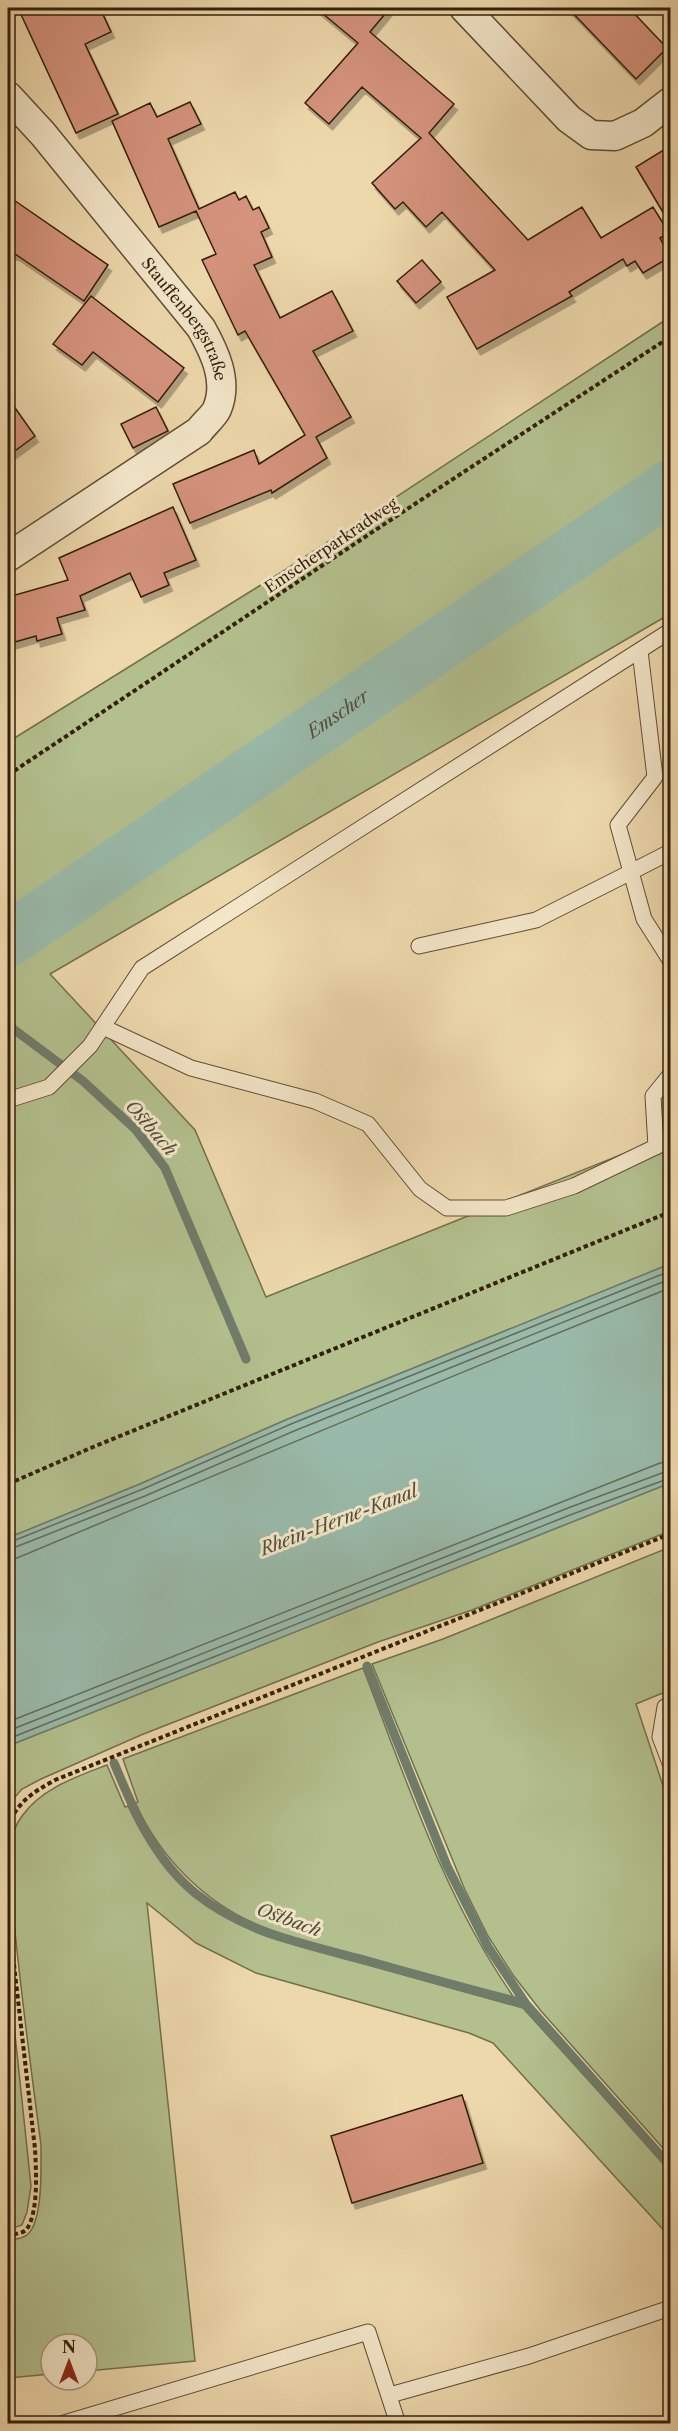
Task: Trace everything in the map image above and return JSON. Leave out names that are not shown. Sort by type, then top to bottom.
[{"type":"street","points":[[464,8],[569,118],[591,135],[615,136],[643,123],[670,102]]},
{"type":"street","name":"Stauffenbergstraße","points":[[8,96],[43,134],[201,328],[215,354],[221,383],[217,409],[199,431],[8,557]]},
{"type":"lane","points":[[8,1100],[49,1087],[90,1046],[142,968],[670,631]]},
{"type":"lane","points":[[640,651],[655,777],[618,825],[644,919],[670,960]]},
{"type":"lane","points":[[418,946],[536,920],[670,852]]},
{"type":"lane","points":[[103,1027],[191,1068],[315,1101],[368,1124],[420,1189],[447,1208],[506,1208],[574,1186],[670,1140]]},
{"type":"lane","points":[[656,1147],[653,1096],[670,1075]]},
{"type":"lane","points":[[670,1705],[665,1707],[660,1737],[670,1763]]},
{"type":"lane","points":[[390,2395],[529,2356],[670,2308]]},
{"type":"lane","points":[[61,2424],[368,2332],[398,2424]]},
{"type":"path","name":"Emscherparkradweg","points":[[8,775],[670,337]]},
{"type":"path","points":[[8,1484],[93,1447],[670,1212]]},
{"type":"path","points":[[8,1827],[18,1806],[32,1793],[55,1780],[670,1534]]},
{"type":"path","points":[[8,1912],[35,2149],[36,2177],[31,2216],[26,2229],[18,2234],[8,2235]]},
{"type":"green space","points":[[670,317],[670,614],[50,974],[195,1130],[266,1297],[670,1135],[670,1264],[288,1419],[140,1484],[8,1538],[8,742],[285,570]]},
{"type":"green space","points":[[670,1483],[670,1531],[472,1610],[378,1642],[141,1735],[22,1789],[8,1805],[8,1746]]},
{"type":"green space","points":[[670,1547],[670,1690],[636,1704],[670,1807],[670,2156],[541,2011],[513,1975],[488,1936],[465,1890],[372,1664],[443,1639]]},
{"type":"green space","points":[[363,1668],[447,1880],[467,1921],[515,1999],[277,1933],[253,1923],[211,1898],[192,1883],[161,1847],[135,1803],[138,1802],[123,1759]]},
{"type":"green space","points":[[107,1765],[125,1807],[128,1806],[154,1851],[188,1890],[208,1906],[230,1919],[278,1940],[523,2008],[670,2170],[670,2237],[493,2043],[469,2033],[256,1973],[196,1943],[147,1903],[195,2361],[99,2370],[99,2332],[39,2332],[39,2375],[8,2378],[8,2240],[25,2236],[34,2225],[39,2204],[41,2165],[41,2145],[13,1907],[10,1873],[11,1846],[14,1832],[30,1806],[60,1784]]},
{"type":"green space","points":[[8,1968],[31,2186],[27,2212],[22,2225],[8,2230]]},
{"type":"water","name":"Rhein-Herne-Kanal","points":[[670,1264],[670,1483],[8,1746],[8,1538],[140,1484],[288,1419]]},
{"type":"building","points":[[18,8],[100,8],[111,32],[85,44],[118,114],[76,133]]},
{"type":"building","points":[[316,8],[390,8],[370,32],[454,104],[429,133],[528,240],[582,207],[601,238],[653,207],[669,233],[660,238],[670,257],[643,273],[635,261],[627,266],[623,259],[569,292],[572,296],[477,349],[447,297],[495,270],[442,212],[426,227],[403,202],[395,209],[372,183],[421,138],[362,87],[329,124],[305,103],[358,43]]},
{"type":"building","points":[[568,8],[629,8],[667,48],[636,79]]},
{"type":"building","points":[[190,102],[201,124],[168,139],[199,209],[235,192],[239,200],[246,196],[253,210],[259,207],[269,228],[261,232],[272,257],[254,265],[280,318],[332,291],[353,331],[313,351],[351,417],[316,437],[327,458],[272,493],[271,490],[190,523],[173,484],[254,450],[259,464],[305,435],[245,331],[238,335],[202,260],[216,254],[196,211],[159,227],[112,121],[150,103],[157,117]]},
{"type":"building","points":[[670,146],[670,224],[636,167]]},
{"type":"building","points":[[8,196],[108,265],[84,301],[15,254],[8,254]]},
{"type":"building","points":[[422,260],[441,282],[416,303],[397,281]]},
{"type":"building","points":[[91,296],[184,368],[158,402],[93,352],[82,365],[53,344]]},
{"type":"building","points":[[8,398],[35,436],[8,456]]},
{"type":"building","points":[[156,407],[168,431],[133,448],[121,424]]},
{"type":"building","points":[[173,507],[196,560],[164,573],[169,585],[141,597],[130,573],[80,596],[85,610],[57,618],[62,634],[37,641],[36,636],[8,644],[8,597],[68,580],[59,558]]},
{"type":"building","points":[[462,2095],[483,2163],[352,2203],[331,2136]]},
{"type":"waterway","name":"Emscher","points":[[8,940],[670,487]]},
{"type":"waterway","name":"Ostbach","points":[[8,1025],[83,1081],[136,1130],[165,1168],[246,1359]]},
{"type":"waterway","name":"Ostbach","points":[[367,1666],[447,1866],[488,1947],[526,2004],[670,2166]]},
{"type":"waterway","name":"Ostbach","points":[[114,1763],[129,1799],[157,1850],[181,1880],[214,1907],[256,1928],[300,1943],[526,2004]]}]
